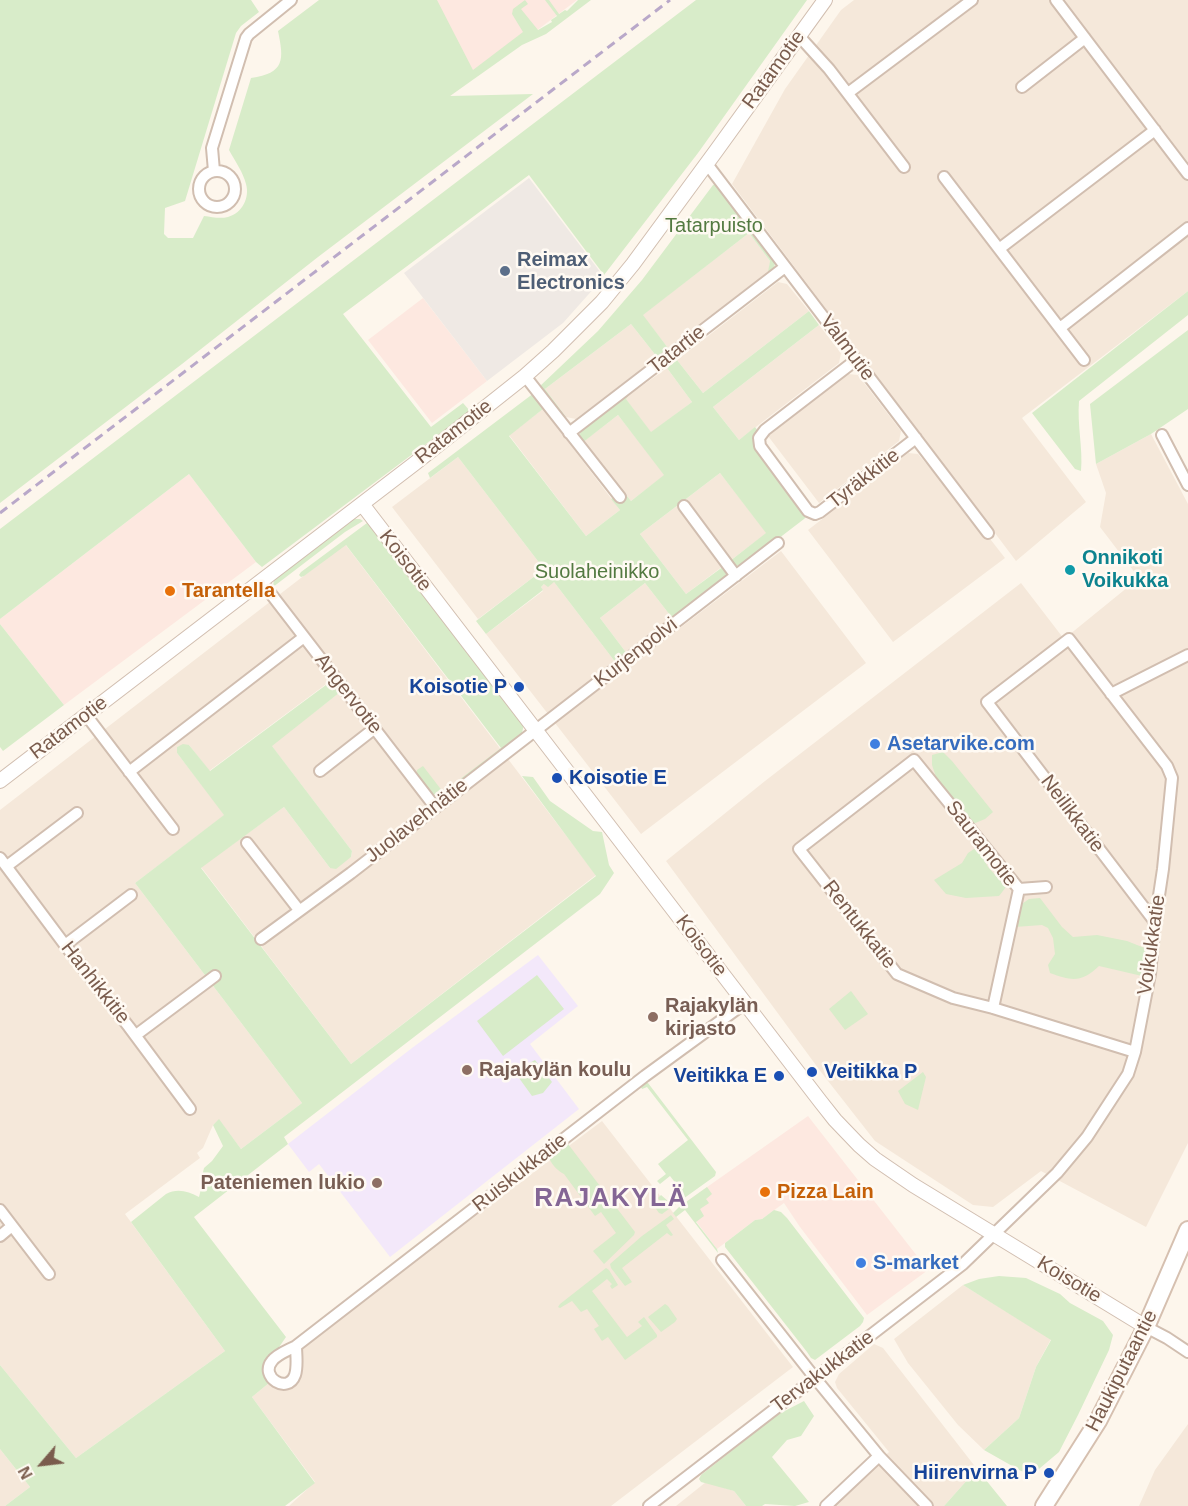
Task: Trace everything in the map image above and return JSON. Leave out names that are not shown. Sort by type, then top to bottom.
[{"type":"main road","name":"Haukiputaantie","points":[[1044,1506],[1098,1420],[1146,1327],[1188,1230]]},
{"type":"street","points":[[214,171],[212,148],[246,38],[291,0]]},
{"type":"street","name":"Ratamotie","points":[[0,781],[362,504],[525,376],[553,351],[602,302],[633,264],[825,0]]},
{"type":"street","points":[[848,93],[972,0]]},
{"type":"street","points":[[1056,0],[1188,174]]},
{"type":"street","points":[[799,36],[829,69],[904,167]]},
{"type":"street","points":[[1022,87],[1085,38]]},
{"type":"street","points":[[999,249],[1155,130]]},
{"type":"street","name":"Valmutie","points":[[707,164],[988,533]]},
{"type":"street","points":[[944,177],[1084,360]]},
{"type":"street","points":[[1060,328],[1188,228]]},
{"type":"street","name":"Tatartie","points":[[569,433],[785,267]]},
{"type":"street","name":"Tyräkkitie","points":[[856,360],[765,430],[759,438],[760,446],[808,511],[815,514],[820,512],[916,438]]},
{"type":"street","points":[[525,376],[620,497]]},
{"type":"street","points":[[1162,435],[1188,485]]},
{"type":"street","name":"Koisotie","points":[[362,504],[830,1114],[859,1145],[913,1185],[1146,1327]]},
{"type":"street","points":[[684,506],[736,576]]},
{"type":"street","name":"Kurjenpolvi","points":[[536,730],[778,543]]},
{"type":"street","name":"Angervotie","points":[[261,581],[435,807]]},
{"type":"street","points":[[129,772],[304,637]]},
{"type":"street","name":"Voikukkatie","points":[[994,1234],[1057,1173],[1087,1137],[1128,1074],[1135,1052],[1150,974],[1172,778],[1167,766],[1069,639]]},
{"type":"street","name":"Neilikkatie","points":[[1069,639],[987,702],[1155,922]]},
{"type":"street","points":[[1112,694],[1188,655]]},
{"type":"street","points":[[86,715],[173,829]]},
{"type":"street","points":[[320,771],[375,728]]},
{"type":"street","name":"Juolavehnätie","points":[[261,939],[351,873],[536,730]]},
{"type":"street","name":"Sauramotie","points":[[914,760],[1019,890],[993,1008]]},
{"type":"street","name":"Rentukkatie","points":[[914,760],[799,849],[897,974],[953,998],[1135,1052]]},
{"type":"street","points":[[3,862],[77,813]]},
{"type":"street","points":[[247,843],[299,910]]},
{"type":"street","name":"Hanhikkitie","points":[[3,862],[190,1109]]},
{"type":"street","points":[[1019,890],[1046,887]]},
{"type":"street","points":[[65,945],[131,895]]},
{"type":"street","points":[[136,1035],[215,975]]},
{"type":"street","name":"Ruiskukkatie","points":[[296,1346],[633,1085],[745,1003]]},
{"type":"street","points":[[0,1210],[49,1274]]},
{"type":"street","points":[[0,1236],[12,1226]]},
{"type":"street","name":"Tervakukkatie","points":[[649,1506],[963,1264],[994,1234]]},
{"type":"street","points":[[722,1260],[879,1456],[927,1506]]},
{"type":"street","points":[[1146,1327],[1188,1352]]},
{"type":"street","points":[[826,1506],[879,1456]]},
{"type":"shaded area","points":[[380,0],[577,0],[449,97]]},
{"type":"shaded area","points":[[854,0],[1188,0],[1188,291],[1022,418],[1086,502],[1016,561],[732,184],[785,89],[841,10]]},
{"type":"shaded area","points":[[529,178],[604,277],[563,323],[487,381],[404,273]]},
{"type":"shaded area","points":[[749,233],[770,261],[769,271],[668,348],[642,315]]},
{"type":"shaded area","points":[[778,282],[787,284],[809,311],[703,393],[677,360]]},
{"type":"shaded area","points":[[423,298],[487,381],[432,423],[368,340]]},
{"type":"shaded area","points":[[631,324],[657,357],[576,419],[566,417],[545,389]]},
{"type":"shaded area","points":[[819,325],[841,353],[839,363],[739,440],[713,407]]},
{"type":"shaded area","points":[[667,368],[692,402],[651,433],[625,398]]},
{"type":"shaded area","points":[[848,374],[858,375],[901,431],[899,441],[819,503],[768,436]]},
{"type":"shaded area","points":[[543,409],[620,510],[586,536],[509,435]]},
{"type":"shaded area","points":[[618,415],[665,475],[631,501],[584,441]]},
{"type":"shaded area","points":[[1151,434],[1188,504],[1188,1143],[1146,1227],[1041,1171],[993,1207],[973,1205],[875,1141],[821,1072],[666,861],[765,781],[1021,583],[1064,639],[1139,578],[1100,527],[1106,493],[1096,464]]},
{"type":"shaded area","points":[[908,453],[918,454],[1005,558],[893,642],[808,530]]},
{"type":"shaded area","points":[[458,457],[544,569],[478,619],[392,507]]},
{"type":"shaded area","points":[[720,473],[767,533],[686,594],[640,534]]},
{"type":"shaded area","points":[[189,474],[256,562],[64,705],[0,624],[0,619]]},
{"type":"shaded area","points":[[345,544],[596,875],[351,1064],[201,867],[284,807],[330,868],[351,857],[352,851],[271,745],[339,693],[329,682],[209,771],[189,745],[177,747],[177,753],[225,815],[135,883],[302,1103],[241,1149],[219,1120],[213,1125],[203,1148],[197,1153],[200,1158],[125,1214],[225,1351],[76,1458],[0,1365],[0,810]]},
{"type":"shaded area","points":[[781,551],[866,663],[641,834],[486,634],[543,591],[541,587],[544,584],[554,582],[623,672],[634,663],[600,618],[645,583],[680,628]]},
{"type":"shaded area","name":"Rajakylän koulu","points":[[538,955],[578,1006],[530,1044],[579,1109],[390,1257],[319,1164],[309,1172],[288,1144]]},
{"type":"shaded area","points":[[808,1116],[928,1270],[867,1315],[784,1203],[762,1219],[755,1220],[717,1249],[683,1204]]},
{"type":"shaded area","points":[[602,1121],[793,1367],[611,1506],[289,1506],[315,1482],[252,1397],[269,1383],[280,1389],[300,1373],[305,1344]]},
{"type":"shaded area","points":[[963,1285],[1051,1339],[1036,1367],[1019,1418],[984,1450],[958,1425],[908,1363],[894,1339]]},
{"type":"shaded area","points":[[874,1344],[883,1348],[977,1469],[944,1506],[830,1506],[889,1452],[837,1388],[835,1382],[839,1374]]},
{"type":"shaded area","points":[[1188,1424],[1188,1506],[1139,1506],[1155,1470]]},
{"type":"shaded area","points":[[0,1449],[30,1487],[5,1506],[0,1506]]},
{"type":"shaded area","points":[[706,1482],[734,1491],[746,1506],[676,1506]]},
{"type":"green space","points":[[0,0],[251,0],[259,12],[236,33],[185,201],[165,208],[164,234],[168,238],[193,238],[204,216],[228,217],[244,204],[247,195],[246,184],[229,150],[251,78],[262,76],[276,69],[281,57],[278,31],[319,0],[437,0],[473,70],[523,32],[512,14],[513,9],[525,0],[528,4],[521,9],[538,30],[552,22],[551,20],[557,16],[545,0],[549,0],[559,14],[567,11],[578,0],[591,0],[546,34],[522,45],[450,96],[533,94],[0,503]]},
{"type":"green space","points":[[696,0],[807,0],[698,153],[604,275],[529,175],[343,314],[431,427],[463,403],[470,411],[262,567],[189,474],[0,619],[0,529]]},
{"type":"green space","name":"Tatarpuisto","points":[[715,184],[775,262],[774,270],[768,272],[770,261],[749,233],[643,315],[668,348],[685,336],[685,340],[648,368],[646,365],[657,357],[631,324],[545,389],[566,417],[565,419],[539,387],[598,331],[642,280]]},
{"type":"green space","points":[[1188,291],[1188,315],[1079,401],[1081,471],[1075,469],[1032,413]]},
{"type":"green space","name":"Suolaheinikko","points":[[809,311],[819,325],[713,407],[739,440],[755,427],[758,431],[756,435],[807,516],[804,519],[744,565],[734,565],[730,561],[766,533],[720,473],[640,534],[686,594],[724,566],[725,579],[673,619],[645,583],[600,618],[628,655],[616,663],[554,582],[548,587],[544,584],[541,587],[543,590],[486,634],[476,621],[544,569],[458,457],[430,478],[428,473],[534,393],[544,407],[543,409],[509,436],[586,536],[620,510],[611,499],[619,493],[620,487],[631,501],[664,475],[618,415],[582,443],[579,436],[583,427],[625,395],[628,396],[626,399],[651,432],[692,402],[667,368],[677,360],[703,393]]},
{"type":"green space","points":[[1188,330],[1188,409],[1151,434],[1096,464],[1090,404]]},
{"type":"green space","points":[[352,519],[363,521],[273,587],[274,579]]},
{"type":"green space","points":[[367,523],[524,724],[519,737],[440,796],[431,794],[416,775],[417,770],[423,766],[443,792],[501,748],[346,545],[304,576],[299,575]]},
{"type":"green space","points":[[0,624],[64,705],[3,751],[0,747]]},
{"type":"green space","points":[[330,682],[339,693],[272,746],[352,851],[351,857],[336,869],[330,868],[284,807],[201,868],[351,1064],[596,876],[522,776],[533,777],[550,801],[593,831],[602,832],[609,865],[614,873],[600,894],[284,1137],[288,1144],[194,1217],[286,1337],[264,1374],[269,1383],[252,1397],[315,1483],[285,1506],[5,1506],[30,1487],[0,1449],[0,1365],[76,1458],[225,1351],[131,1222],[170,1192],[182,1191],[199,1197],[204,1168],[223,1146],[213,1125],[219,1119],[241,1149],[302,1103],[135,883],[224,815],[177,753],[177,747],[183,744],[189,745],[210,771]]},
{"type":"green space","points":[[943,752],[993,812],[985,819],[973,824],[937,780],[932,765],[932,755]]},
{"type":"green space","points":[[977,847],[988,867],[1006,887],[999,896],[966,898],[946,894],[934,880],[962,863],[968,853]]},
{"type":"green space","points":[[1040,898],[1062,927],[1073,937],[1097,935],[1127,941],[1147,949],[1148,963],[1142,976],[1099,966],[1093,972],[1076,979],[1050,973],[1048,965],[1055,954],[1053,938],[1048,928],[1042,925],[1015,927],[1019,906],[1029,899]]},
{"type":"green space","points":[[537,975],[564,1009],[503,1056],[477,1021]]},
{"type":"green space","points":[[851,991],[868,1014],[845,1030],[829,1009]]},
{"type":"green space","points":[[535,1060],[552,1082],[543,1093],[532,1096],[519,1078],[524,1066]]},
{"type":"green space","points":[[923,1072],[926,1077],[918,1110],[905,1104],[898,1091]]},
{"type":"green space","points":[[644,1083],[648,1083],[716,1172],[715,1176],[662,1214],[651,1202],[653,1200],[659,1208],[663,1205],[658,1198],[661,1195],[668,1201],[681,1190],[670,1176],[660,1184],[657,1181],[666,1174],[658,1164],[688,1140],[647,1087],[642,1089]]},
{"type":"green space","points":[[568,1144],[635,1232],[604,1264],[593,1251],[616,1233],[601,1212],[595,1216],[564,1174],[551,1162],[549,1157]]},
{"type":"green space","points":[[707,1187],[712,1194],[706,1199],[709,1203],[700,1209],[704,1216],[696,1222],[718,1253],[685,1210],[676,1217],[673,1213]]},
{"type":"green space","points":[[774,1210],[781,1212],[787,1218],[864,1318],[860,1326],[815,1360],[811,1358],[725,1247],[725,1243],[755,1220],[762,1219]]},
{"type":"green space","points":[[671,1215],[674,1219],[666,1225],[673,1235],[667,1233],[622,1268],[632,1282],[625,1286],[610,1264]]},
{"type":"green space","points":[[606,1268],[618,1285],[612,1289],[610,1286],[612,1284],[607,1279],[592,1291],[627,1337],[642,1326],[638,1322],[644,1317],[657,1335],[625,1360],[608,1337],[602,1341],[594,1329],[599,1326],[587,1309],[581,1312],[572,1301],[558,1307]]},
{"type":"green space","points":[[999,1276],[1026,1278],[1060,1294],[1070,1303],[1103,1321],[1113,1335],[1109,1350],[1059,1452],[1033,1474],[1021,1471],[984,1450],[1019,1418],[1036,1367],[1051,1340],[963,1285],[979,1279]]},
{"type":"green space","points":[[665,1304],[677,1319],[661,1332],[648,1317]]},
{"type":"green space","points":[[804,1401],[814,1416],[801,1436],[787,1440],[772,1457],[809,1502],[795,1506],[765,1504],[746,1506],[734,1491],[701,1482],[699,1479],[701,1475],[777,1415]]},
{"type":"green space","points":[[977,1469],[1007,1506],[944,1506]]},
{"type":"railway","points":[[0,513],[670,0]]},
{"type":"place","name":"Reimax Electronics","points":[[505,271]]},
{"type":"place","name":"Onnikoti Voikukka","points":[[1070,570]]},
{"type":"place","name":"Tarantella","points":[[170,591]]},
{"type":"place","name":"Koisotie P","points":[[519,687]]},
{"type":"place","name":"Asetarvike.com","points":[[875,744]]},
{"type":"place","name":"Koisotie E","points":[[557,778]]},
{"type":"place","name":"Rajakylän kirjasto","points":[[653,1017]]},
{"type":"place","name":"Rajakylän koulu","points":[[467,1070]]},
{"type":"place","name":"Veitikka P","points":[[812,1072]]},
{"type":"place","name":"Veitikka E","points":[[779,1076]]},
{"type":"place","name":"Pateniemen lukio","points":[[377,1183]]},
{"type":"place","name":"Pizza Lain","points":[[765,1192]]},
{"type":"place","name":"S-market","points":[[861,1263]]},
{"type":"place","name":"Hiirenvirna P","points":[[1049,1473]]},
{"type":"district","name":"RAJAKYLÄ","points":[[611,1199]]}]
